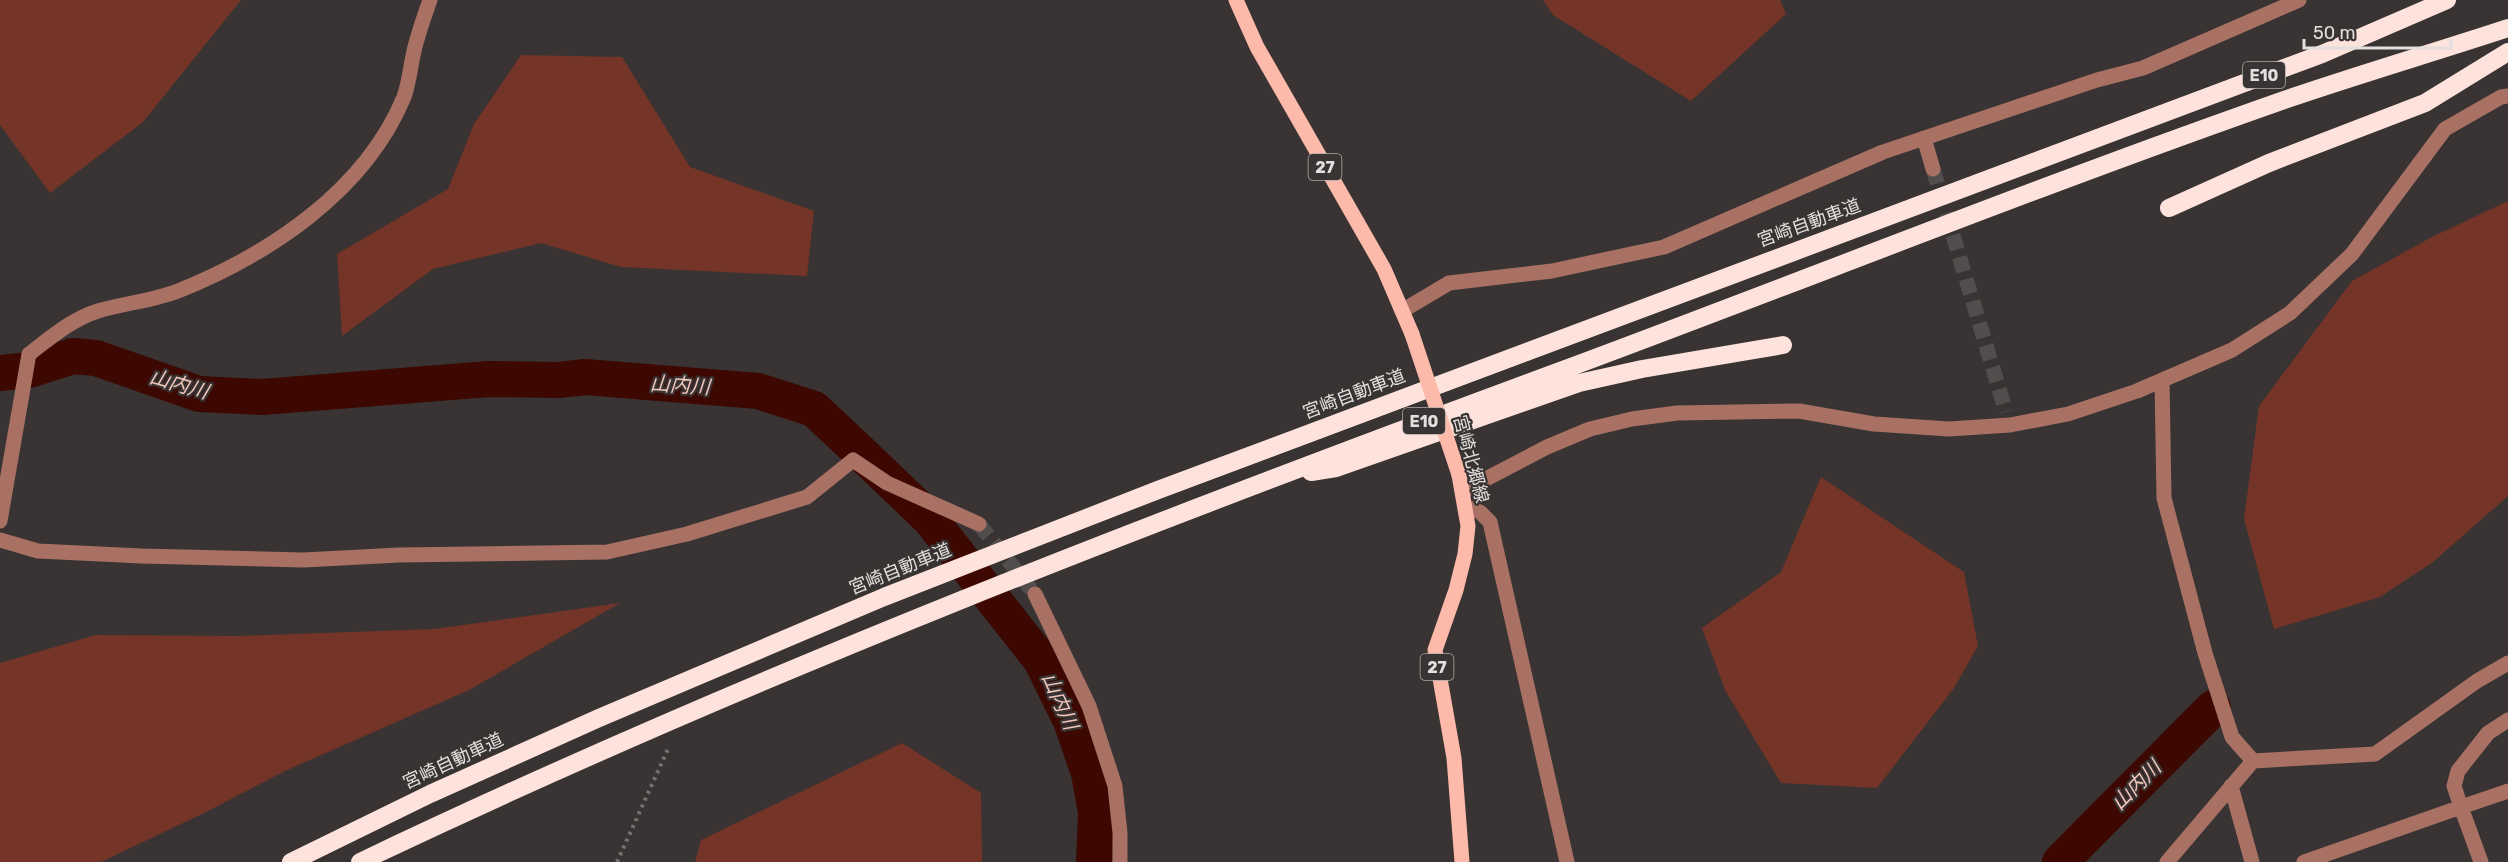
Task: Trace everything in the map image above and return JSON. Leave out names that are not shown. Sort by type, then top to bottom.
[{"type":"highway","name":"宮崎自動車道","points":[[291,862],[430,794],[599,718],[884,597],[1169,486],[2322,54],[2447,0]]},
{"type":"highway","name":"E10","points":[[360,862],[513,789],[769,678],[1271,479],[2290,98],[2508,28]]},
{"type":"highway","points":[[2169,208],[2269,163],[2425,103],[2508,52]]},
{"type":"highway","points":[[1271,479],[1336,468],[1579,383],[1642,369],[1783,345]]},
{"type":"main road","name":"宮崎北郷線","points":[[1236,0],[1257,47],[1384,269],[1412,334],[1459,475],[1468,526],[1465,554],[1456,590],[1435,650],[1454,758],[1462,862]]},
{"type":"street","points":[[0,521],[29,354],[75,321],[98,311],[144,302],[198,282],[264,247],[313,214],[367,159],[395,113],[404,95],[416,42],[430,0]]},
{"type":"street","points":[[1402,311],[1449,284],[1552,271],[1664,247],[1883,152],[2097,80],[2143,68],[2299,0]]},
{"type":"street","points":[[1463,491],[1547,447],[1590,429],[1632,419],[1677,413],[1799,411],[1874,423],[1949,429],[2008,418],[2068,414],[2137,391],[2232,350],[2290,313],[2352,254],[2445,129],[2501,97],[2508,96]]},
{"type":"street","points":[[1924,138],[1933,169]]},
{"type":"street","points":[[2162,380],[2164,498],[2205,653],[2232,736],[2253,760]]},
{"type":"street","points":[[0,540],[38,551],[303,560],[399,555],[607,552],[687,534],[807,497],[853,460],[887,483],[979,524]]},
{"type":"street","points":[[1466,507],[1480,512],[1490,522],[1567,862]]},
{"type":"street","points":[[1035,594],[1089,706],[1115,786],[1120,833],[1120,862]]},
{"type":"street","points":[[2167,862],[2253,760],[2375,754],[2477,681],[2508,663]]},
{"type":"street","points":[[2481,862],[2454,786],[2458,771],[2488,733],[2508,720]]},
{"type":"street","points":[[2231,786],[2252,862]]},
{"type":"street","points":[[2304,862],[2508,791]]},
{"type":"path","points":[[617,862],[668,749]]},
{"type":"shaded area","points":[[0,0],[241,0],[143,122],[50,193],[0,125]]},
{"type":"shaded area","points":[[1543,0],[1780,0],[1786,14],[1691,101],[1553,15]]},
{"type":"shaded area","points":[[521,55],[622,57],[690,167],[814,211],[807,276],[621,267],[541,243],[433,269],[342,336],[337,254],[448,189],[474,124]]},
{"type":"shaded area","points":[[2508,201],[2508,496],[2433,562],[2380,597],[2274,629],[2244,519],[2259,406],[2352,281],[2432,237]]},
{"type":"shaded area","points":[[1821,477],[1964,572],[1978,646],[1954,688],[1877,788],[1781,783],[1726,692],[1702,628],[1781,572]]},
{"type":"shaded area","points":[[620,603],[469,690],[285,771],[101,862],[0,862],[0,663],[96,635],[238,636],[434,629]]},
{"type":"shaded area","points":[[902,743],[981,793],[982,862],[695,862],[701,840]]},
{"type":"waterway","name":"山内川","points":[[0,373],[29,370],[73,356],[96,358],[199,394],[262,397],[489,379],[559,380],[585,377],[758,391],[814,409],[930,519],[1041,660],[1071,721],[1089,773],[1096,812],[1094,862]]},
{"type":"waterway","name":"山内川","points":[[2060,862],[2213,708]]},
{"type":"tunnel","points":[[1933,169],[2006,412]]},
{"type":"tunnel","points":[[979,524],[1035,594]]}]
